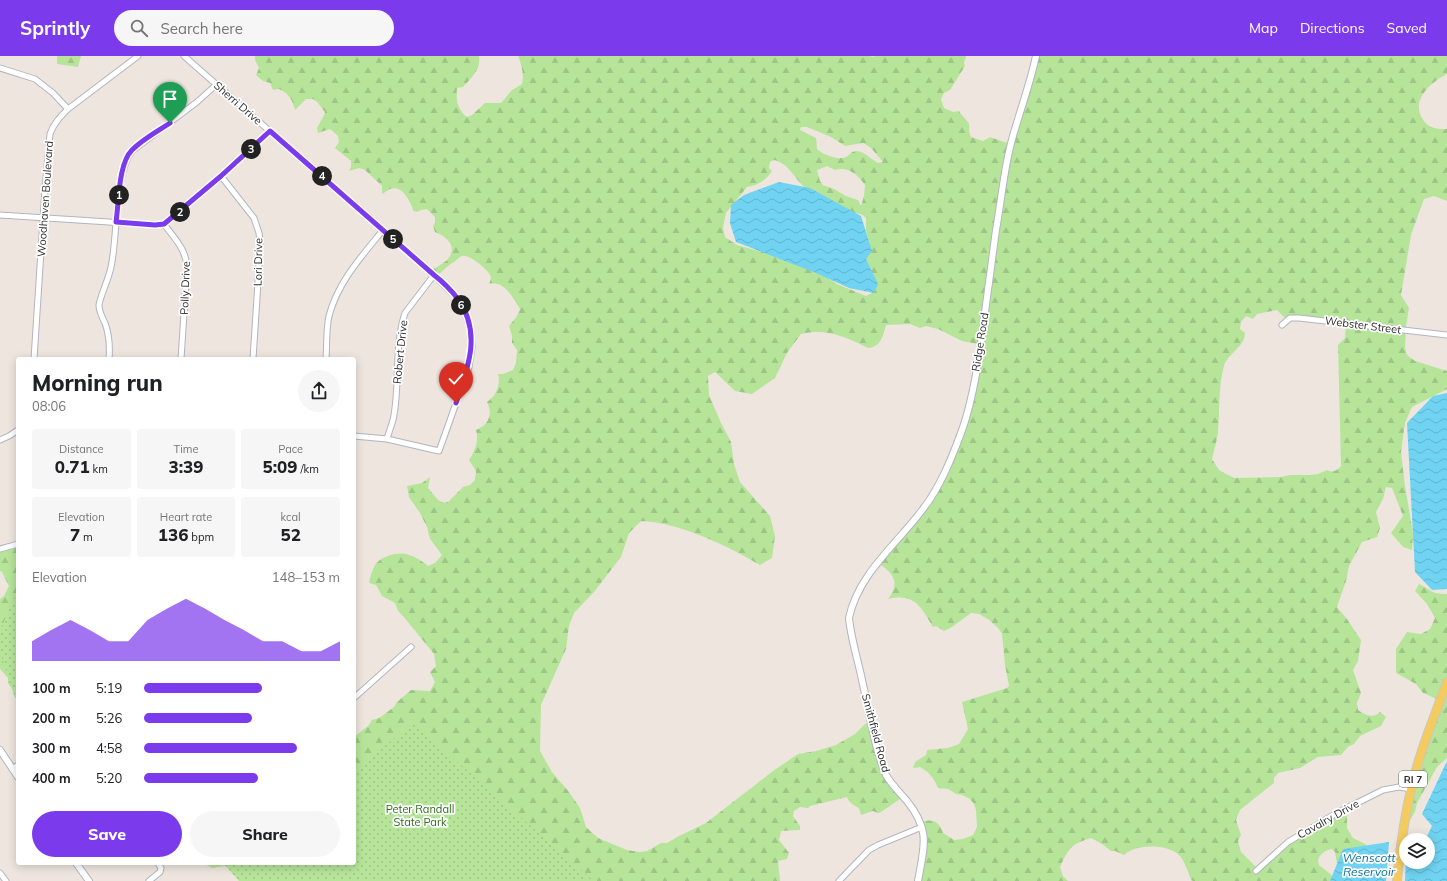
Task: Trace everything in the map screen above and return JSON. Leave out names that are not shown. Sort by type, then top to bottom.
[{"type":"main road","name":"RI 7","points":[[1397,881],[1402,838],[1411,789],[1422,752],[1447,682]]},
{"type":"street","name":"Woodhaven Boulevard","points":[[34,357],[43,218],[50,134],[52,127],[58,118],[68,109],[138,56]]},
{"type":"street","name":"Sherri Drive","points":[[184,56],[434,275],[458,300],[465,311],[471,332],[472,348],[468,367],[439,451],[387,439]]},
{"type":"street","name":"Ridge Road","points":[[855,599],[860,588],[877,563],[923,509],[939,484],[966,418],[978,360],[996,230],[1010,150],[1028,90],[1036,56]]},
{"type":"street","points":[[0,68],[35,79],[53,93],[68,109]]},
{"type":"street","points":[[109,357],[108,335],[105,323],[100,313],[99,304],[109,278],[112,262],[123,170],[126,158],[132,150],[170,123],[217,84]]},
{"type":"street","points":[[0,215],[155,225],[164,224],[221,176],[270,131]]},
{"type":"street","name":"Lori Drive","points":[[221,176],[254,218],[259,233],[260,241],[253,357]]},
{"type":"street","name":"Polly Drive","points":[[164,224],[181,246],[187,259],[181,357]]},
{"type":"street","points":[[326,357],[329,317],[341,284],[382,230]]},
{"type":"street","name":"Robert Drive","points":[[387,439],[394,415],[399,344],[405,313],[434,275]]},
{"type":"street","name":"Webster Street","points":[[1282,325],[1290,318],[1299,318],[1447,336]]},
{"type":"street","points":[[0,440],[16,431]]},
{"type":"street","points":[[356,436],[387,439]]},
{"type":"street","points":[[0,548],[16,544]]},
{"type":"street","name":"Smithfield Road","points":[[855,599],[849,614],[850,626],[873,732],[887,776],[914,810],[922,827],[924,845],[918,881]]},
{"type":"street","points":[[356,696],[411,646]]},
{"type":"street","points":[[0,750],[15,767]]},
{"type":"street","name":"Cavalry Drive","points":[[1256,871],[1288,842],[1335,814],[1383,790],[1399,787],[1411,789]]},
{"type":"street","points":[[839,881],[869,850],[922,827]]},
{"type":"street","points":[[77,865],[89,881]]},
{"type":"street","points":[[149,881],[160,872],[161,865]]},
{"type":"street","points":[[0,872],[6,881]]},
{"type":"green space","points":[[57,56],[81,56],[78,67],[57,64]]},
{"type":"green space","points":[[255,56],[479,56],[479,65],[475,73],[463,87],[457,88],[459,107],[467,117],[472,115],[485,103],[501,103],[512,90],[522,84],[523,77],[521,63],[518,56],[966,56],[964,63],[965,66],[950,90],[944,93],[941,99],[944,108],[953,112],[959,111],[969,124],[969,132],[971,137],[983,141],[990,137],[1010,144],[1034,56],[1447,56],[1447,74],[1434,82],[1428,88],[1420,100],[1419,106],[1420,114],[1426,124],[1434,128],[1447,129],[1447,201],[1434,196],[1424,199],[1411,235],[1401,295],[1409,308],[1405,348],[1407,355],[1415,361],[1447,371],[1447,389],[1412,407],[1405,423],[1401,452],[1413,533],[1412,550],[1403,547],[1391,533],[1403,516],[1392,488],[1386,487],[1383,499],[1376,512],[1380,528],[1377,537],[1362,542],[1349,566],[1346,581],[1337,607],[1361,640],[1358,661],[1353,670],[1361,693],[1357,703],[1358,710],[1366,715],[1372,716],[1380,712],[1386,717],[1381,726],[1360,736],[1354,744],[1348,747],[1341,755],[1318,757],[1300,768],[1278,773],[1274,778],[1274,783],[1240,810],[1236,820],[1241,835],[1238,841],[1241,852],[1257,868],[1287,840],[1342,808],[1347,815],[1347,828],[1353,838],[1365,844],[1370,849],[1337,864],[1335,852],[1332,849],[1322,854],[1318,860],[1319,865],[1339,881],[1193,881],[1191,880],[1186,866],[1178,854],[1166,848],[1143,847],[1129,851],[1124,855],[1111,851],[1091,838],[1079,842],[1068,851],[1060,867],[1063,876],[1068,881],[918,881],[921,838],[918,823],[934,821],[939,825],[943,833],[954,840],[963,839],[973,835],[977,827],[976,810],[970,799],[956,794],[948,789],[938,788],[929,773],[920,767],[913,768],[915,762],[926,755],[927,750],[948,748],[959,744],[968,729],[962,702],[1007,688],[1009,686],[1002,634],[999,629],[979,614],[971,613],[944,631],[936,626],[933,627],[925,613],[916,603],[905,598],[888,599],[894,588],[894,578],[888,570],[878,563],[923,510],[938,485],[955,444],[970,400],[978,344],[962,341],[938,329],[926,326],[920,328],[910,324],[886,325],[879,343],[876,346],[868,348],[844,337],[828,333],[810,332],[801,334],[787,353],[775,378],[752,394],[735,391],[715,372],[708,376],[709,395],[731,442],[734,464],[740,482],[770,516],[775,536],[772,558],[760,565],[733,550],[686,530],[655,522],[641,521],[629,533],[621,557],[594,592],[574,613],[569,626],[566,649],[541,705],[540,751],[552,772],[580,808],[586,827],[598,838],[627,850],[640,852],[647,851],[661,843],[667,843],[706,823],[773,771],[798,754],[816,751],[836,745],[855,734],[867,723],[884,776],[900,799],[881,812],[878,813],[873,811],[861,815],[859,808],[850,802],[847,797],[810,806],[808,808],[800,807],[794,811],[793,816],[800,826],[800,830],[781,831],[779,840],[789,853],[787,859],[778,861],[780,881],[248,881],[231,865],[356,865],[356,735],[369,725],[372,720],[379,718],[394,707],[397,702],[411,690],[430,691],[435,682],[430,672],[436,666],[434,654],[398,611],[395,603],[382,596],[376,585],[369,583],[371,576],[375,565],[381,559],[390,555],[409,555],[419,559],[428,566],[435,563],[442,555],[430,539],[427,527],[420,513],[409,497],[407,486],[422,483],[430,477],[428,488],[438,500],[444,503],[448,502],[463,487],[470,485],[475,480],[476,471],[469,460],[476,445],[476,430],[484,425],[489,419],[490,411],[487,402],[493,397],[497,390],[499,382],[498,374],[503,374],[513,370],[516,363],[517,350],[512,343],[512,336],[509,326],[517,316],[520,309],[508,290],[495,283],[489,284],[491,277],[488,272],[478,262],[469,257],[461,256],[437,276],[429,272],[446,261],[452,252],[452,247],[448,240],[435,232],[433,226],[435,217],[427,209],[417,212],[414,211],[405,195],[399,189],[390,189],[382,194],[382,186],[365,170],[359,168],[349,171],[351,161],[335,148],[339,142],[338,136],[330,129],[318,133],[317,128],[325,112],[317,102],[313,99],[306,99],[295,110],[292,100],[288,95],[279,89],[273,90],[270,83],[263,81],[256,75],[259,68],[255,60]],"holes":[[[801,127],[807,127],[831,137],[845,146],[863,143],[871,148],[883,162],[878,163],[860,151],[853,152],[843,158],[830,156],[817,149],[816,138],[800,130]],[[774,160],[788,168],[806,188],[845,210],[860,214],[866,218],[866,230],[869,243],[863,257],[872,293],[866,296],[837,284],[808,265],[737,245],[725,237],[723,227],[726,213],[747,187],[764,180],[772,171],[769,168],[770,162]],[[827,166],[835,170],[848,170],[856,175],[865,185],[861,206],[858,200],[823,185],[820,181],[817,170]],[[1277,310],[1287,320],[1303,317],[1346,323],[1345,338],[1338,345],[1341,466],[1333,471],[1327,470],[1318,474],[1310,475],[1235,478],[1219,470],[1212,459],[1218,432],[1222,374],[1226,362],[1244,338],[1245,333],[1240,329],[1241,322],[1246,316],[1253,319],[1257,314]]]},
{"type":"green space","points":[[16,546],[16,694],[8,683],[8,678],[0,669],[0,599],[4,596],[9,586],[2,572],[0,571],[0,549]]},
{"type":"green space","points":[[1419,584],[1434,592],[1447,594],[1447,758],[1437,767],[1417,803],[1415,812],[1407,825],[1437,699],[1423,693],[1416,684],[1396,673],[1396,649],[1407,632],[1421,634],[1430,629],[1435,618],[1427,604],[1415,591]]},
{"type":"green space","points":[[16,593],[16,698],[0,652],[0,631]]},
{"type":"green space","name":"Peter Randall State Park","points":[[413,723],[594,881],[239,881],[225,865],[356,865],[356,769]]},
{"type":"green space","points":[[207,865],[231,865],[212,868]]},
{"type":"water","points":[[779,182],[810,188],[861,216],[872,251],[866,259],[878,284],[874,293],[849,288],[816,273],[736,242],[730,223],[731,205],[744,195]]},
{"type":"water","points":[[1447,393],[1447,589],[1432,590],[1415,572],[1407,423],[1433,396]]},
{"type":"water","name":"Wenscott Reservoir","points":[[1447,761],[1447,881],[1405,881],[1406,869],[1435,869],[1435,833],[1428,833],[1432,826],[1422,814]]},
{"type":"water","name":"Wenscott Reservoir","points":[[1389,842],[1386,881],[1330,881],[1343,849]]},
{"type":"route","points":[[170,123],[132,150],[126,158],[116,222],[155,225],[164,224],[221,176],[270,131],[434,275],[458,300],[465,311],[471,332],[472,348],[468,367],[456,403]]}]
